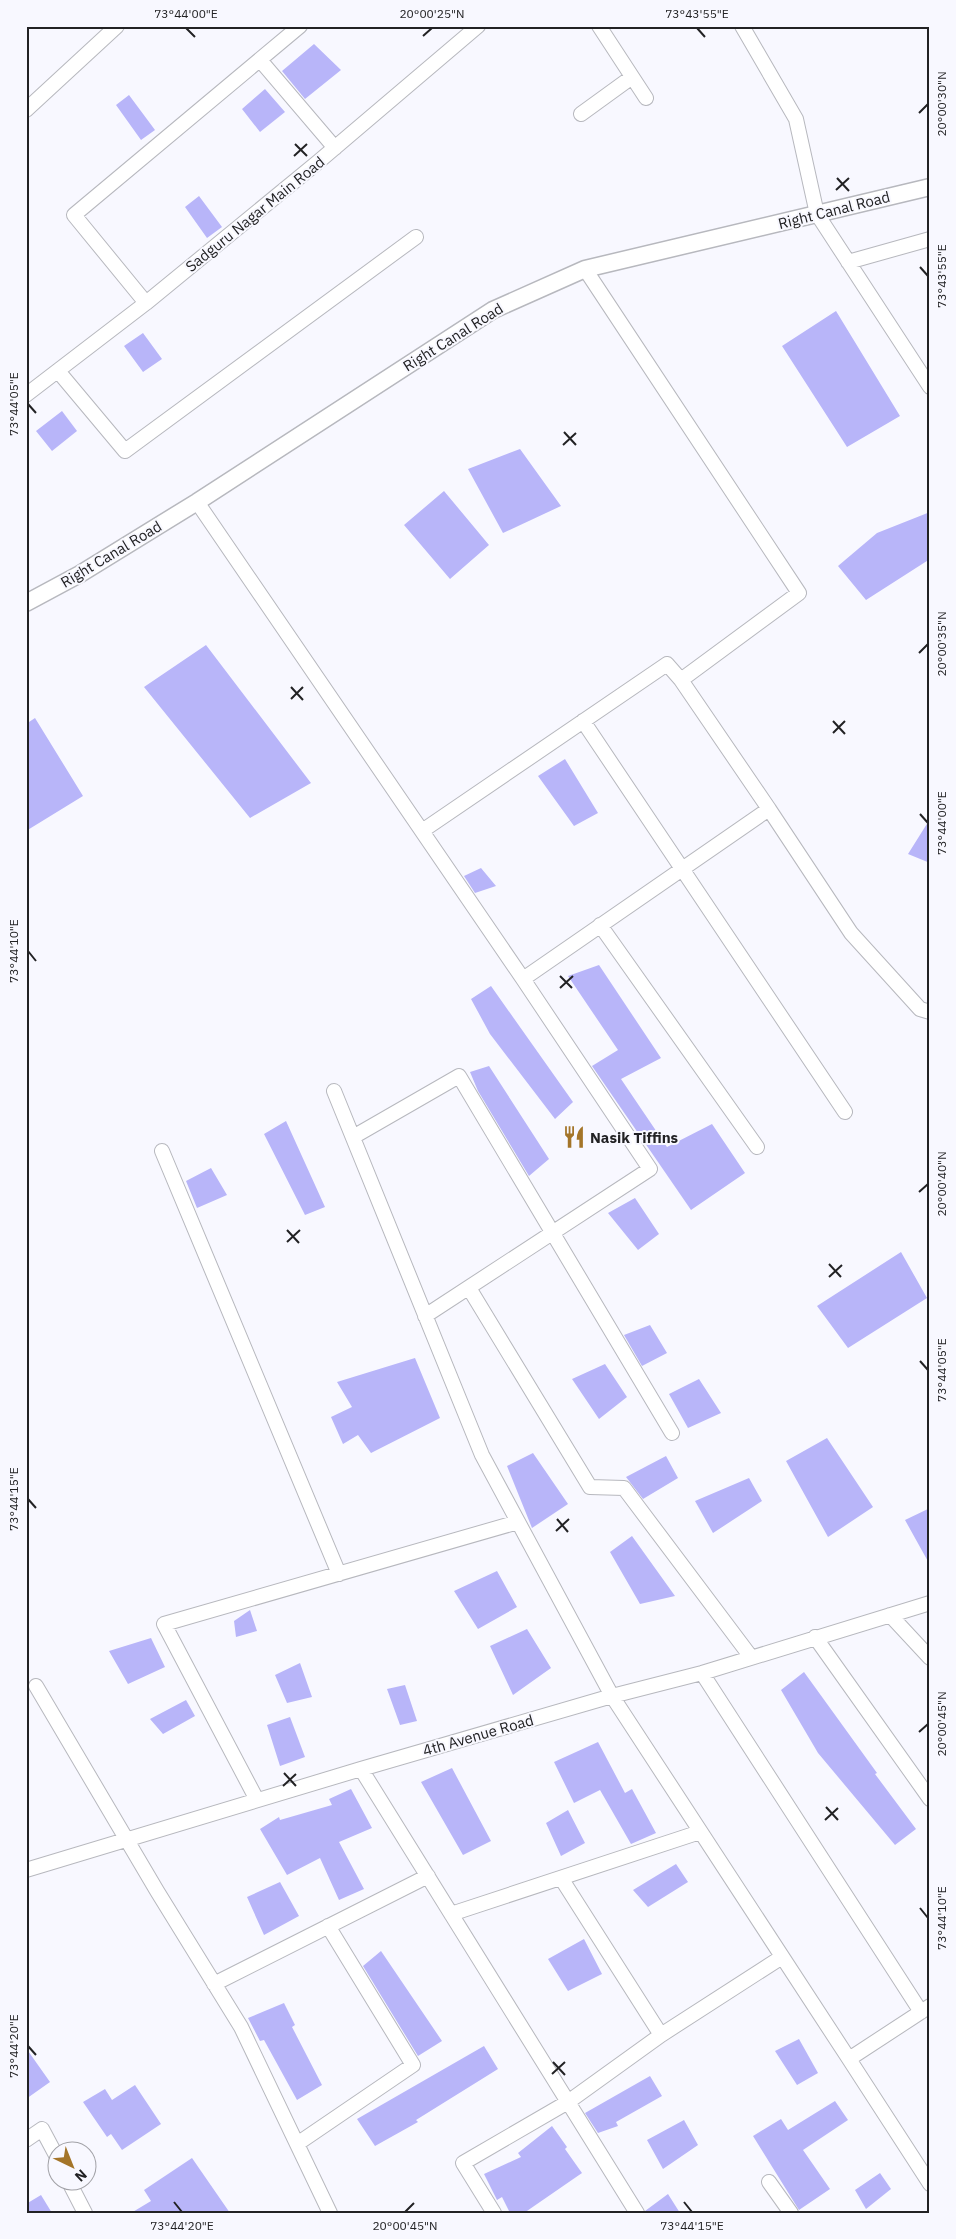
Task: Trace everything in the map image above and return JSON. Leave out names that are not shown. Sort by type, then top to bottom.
[{"type":"street","points":[[26,110],[117,26]]},
{"type":"street","points":[[146,303],[74,215],[300,26]]},
{"type":"street","name":"Sadguru Nagar Main Road","points":[[26,396],[146,303],[335,148],[478,26]]},
{"type":"street","points":[[600,26],[646,98]]},
{"type":"street","points":[[742,26],[796,119],[817,214],[930,387]]},
{"type":"street","points":[[260,60],[335,148]]},
{"type":"street","points":[[581,114],[632,77]]},
{"type":"street","name":"Right Canal Road","points":[[26,603],[80,574],[197,502],[493,310],[585,269],[930,187]]},
{"type":"street","points":[[58,371],[125,451],[416,237]]},
{"type":"street","points":[[848,262],[930,239]]},
{"type":"street","points":[[585,269],[799,593],[681,680]]},
{"type":"street","points":[[197,502],[523,979],[650,1169],[554,1234],[425,1316]]},
{"type":"street","points":[[422,831],[666,664],[681,680],[851,933],[920,1010],[930,1012]]},
{"type":"street","points":[[583,721],[845,1112]]},
{"type":"street","points":[[523,979],[769,809]]},
{"type":"street","points":[[600,926],[757,1147]]},
{"type":"street","points":[[353,1137],[459,1076],[672,1433]]},
{"type":"street","points":[[334,1091],[482,1455],[612,1696],[930,2184]]},
{"type":"street","points":[[162,1151],[339,1574]]},
{"type":"street","points":[[469,1288],[590,1487],[624,1488],[751,1657]]},
{"type":"street","points":[[257,1800],[164,1624],[518,1522]]},
{"type":"street","name":"4th Avenue Road","points":[[26,1870],[361,1769],[612,1696],[702,1673],[930,1603]]},
{"type":"street","points":[[890,1615],[930,1658]]},
{"type":"street","points":[[815,1637],[930,1799]]},
{"type":"street","points":[[702,1673],[926,2009],[849,2059]]},
{"type":"street","points":[[36,1686],[126,1839],[241,2027],[330,2213]]},
{"type":"street","points":[[361,1769],[637,2213]]},
{"type":"street","points":[[451,1914],[700,1832]]},
{"type":"street","points":[[214,1984],[428,1876]]},
{"type":"street","points":[[562,1878],[661,2035]]},
{"type":"street","points":[[297,2144],[413,2065],[328,1926]]},
{"type":"street","points":[[494,2213],[462,2163],[568,2102],[661,2035],[782,1957]]},
{"type":"street","points":[[26,2140],[42,2129],[49,2142]]},
{"type":"street","points":[[769,2182],[791,2213]]},
{"type":"street","points":[[74,2192],[85,2213]]},
{"type":"building","points":[[314,44],[341,70],[305,99],[282,71]]},
{"type":"building","points":[[265,89],[285,112],[260,132],[242,109]]},
{"type":"building","points":[[129,95],[155,130],[141,140],[116,105]]},
{"type":"building","points":[[199,196],[222,227],[207,238],[185,207]]},
{"type":"building","points":[[836,311],[900,416],[847,447],[782,346]]},
{"type":"building","points":[[143,333],[162,359],[143,372],[124,346]]},
{"type":"building","points":[[62,411],[77,431],[52,451],[36,431]]},
{"type":"building","points":[[520,449],[561,506],[503,533],[468,469]]},
{"type":"building","points":[[444,491],[489,545],[450,579],[404,525]]},
{"type":"building","points":[[930,512],[930,559],[866,600],[838,566],[877,533]]},
{"type":"building","points":[[206,645],[311,783],[250,818],[144,687]]},
{"type":"building","points":[[35,718],[83,796],[26,831],[26,724]]},
{"type":"building","points":[[565,759],[598,813],[574,826],[538,776]]},
{"type":"building","points":[[930,819],[930,863],[908,854]]},
{"type":"building","points":[[481,868],[496,886],[475,893],[464,876]]},
{"type":"building","points":[[599,965],[661,1058],[621,1079],[667,1147],[712,1124],[745,1173],[691,1210],[592,1066],[618,1050],[568,976]]},
{"type":"building","points":[[491,986],[573,1102],[555,1119],[490,1034],[471,999]]},
{"type":"building","points":[[489,1066],[549,1159],[529,1176],[478,1091],[470,1072]]},
{"type":"building","points":[[286,1121],[325,1207],[305,1215],[264,1134]]},
{"type":"building","points":[[211,1168],[227,1195],[197,1208],[186,1181]]},
{"type":"building","points":[[635,1198],[659,1234],[638,1250],[608,1213]]},
{"type":"building","points":[[901,1252],[927,1298],[848,1348],[817,1306]]},
{"type":"building","points":[[650,1325],[667,1353],[642,1366],[624,1335]]},
{"type":"building","points":[[415,1358],[440,1418],[371,1453],[358,1435],[343,1444],[331,1417],[352,1407],[337,1382]]},
{"type":"building","points":[[605,1364],[627,1397],[599,1419],[572,1379]]},
{"type":"building","points":[[699,1379],[721,1413],[688,1428],[669,1394]]},
{"type":"building","points":[[827,1438],[873,1507],[828,1537],[786,1461]]},
{"type":"building","points":[[533,1453],[568,1504],[532,1528],[507,1466]]},
{"type":"building","points":[[666,1456],[678,1478],[643,1499],[626,1477]]},
{"type":"building","points":[[749,1478],[762,1501],[713,1533],[695,1501]]},
{"type":"building","points":[[930,1508],[930,1565],[905,1520]]},
{"type":"building","points":[[632,1536],[675,1596],[640,1604],[610,1552]]},
{"type":"building","points":[[497,1571],[517,1607],[478,1629],[454,1591]]},
{"type":"building","points":[[250,1610],[257,1631],[236,1637],[234,1621]]},
{"type":"building","points":[[527,1629],[551,1668],[513,1695],[490,1646]]},
{"type":"building","points":[[151,1638],[165,1667],[128,1684],[109,1651]]},
{"type":"building","points":[[300,1663],[312,1697],[287,1703],[275,1675]]},
{"type":"building","points":[[804,1672],[916,1829],[895,1845],[818,1753],[781,1690]]},
{"type":"building","points":[[405,1685],[417,1721],[400,1725],[387,1689]]},
{"type":"building","points":[[186,1700],[195,1716],[163,1734],[150,1719]]},
{"type":"building","points":[[290,1717],[305,1757],[280,1766],[267,1725]]},
{"type":"building","points":[[598,1742],[625,1793],[632,1789],[656,1833],[631,1844],[600,1790],[574,1803],[554,1762]]},
{"type":"building","points":[[452,1768],[491,1841],[463,1855],[421,1782]]},
{"type":"building","points":[[351,1789],[372,1828],[339,1842],[364,1889],[339,1900],[320,1858],[287,1875],[260,1829],[279,1817],[280,1820],[332,1805],[329,1799]]},
{"type":"building","points":[[568,1810],[585,1843],[561,1856],[546,1823]]},
{"type":"building","points":[[676,1864],[688,1882],[648,1907],[633,1890]]},
{"type":"building","points":[[280,1882],[299,1916],[264,1935],[247,1897]]},
{"type":"building","points":[[584,1939],[602,1974],[568,1991],[548,1959]]},
{"type":"building","points":[[381,1951],[442,2041],[418,2056],[363,1966]]},
{"type":"building","points":[[284,2003],[295,2025],[292,2027],[322,2085],[297,2100],[264,2040],[260,2041],[248,2018]]},
{"type":"building","points":[[799,2039],[818,2073],[797,2085],[775,2051]]},
{"type":"building","points":[[484,2046],[498,2069],[416,2120],[418,2122],[375,2146],[357,2119]]},
{"type":"building","points":[[26,2048],[50,2082],[26,2099]]},
{"type":"building","points":[[650,2076],[662,2096],[616,2122],[618,2126],[598,2133],[585,2113]]},
{"type":"building","points":[[135,2085],[161,2124],[122,2150],[111,2134],[107,2137],[83,2102],[105,2089],[112,2100]]},
{"type":"building","points":[[835,2101],[848,2120],[803,2150],[830,2189],[799,2210],[753,2136],[781,2119],[788,2130]]},
{"type":"building","points":[[684,2120],[698,2145],[663,2169],[647,2140]]},
{"type":"building","points":[[552,2126],[582,2173],[524,2213],[510,2213],[502,2197],[497,2200],[484,2174],[521,2157],[518,2153]]},
{"type":"building","points":[[192,2158],[230,2213],[131,2213],[151,2201],[144,2190]]},
{"type":"building","points":[[880,2173],[891,2189],[866,2209],[855,2190]]},
{"type":"building","points":[[668,2194],[680,2213],[646,2213],[645,2211]]},
{"type":"building","points":[[41,2195],[52,2213],[26,2213],[26,2204]]},
{"type":"place","name":"Nasik Tiffins","points":[[574,1137]]}]
